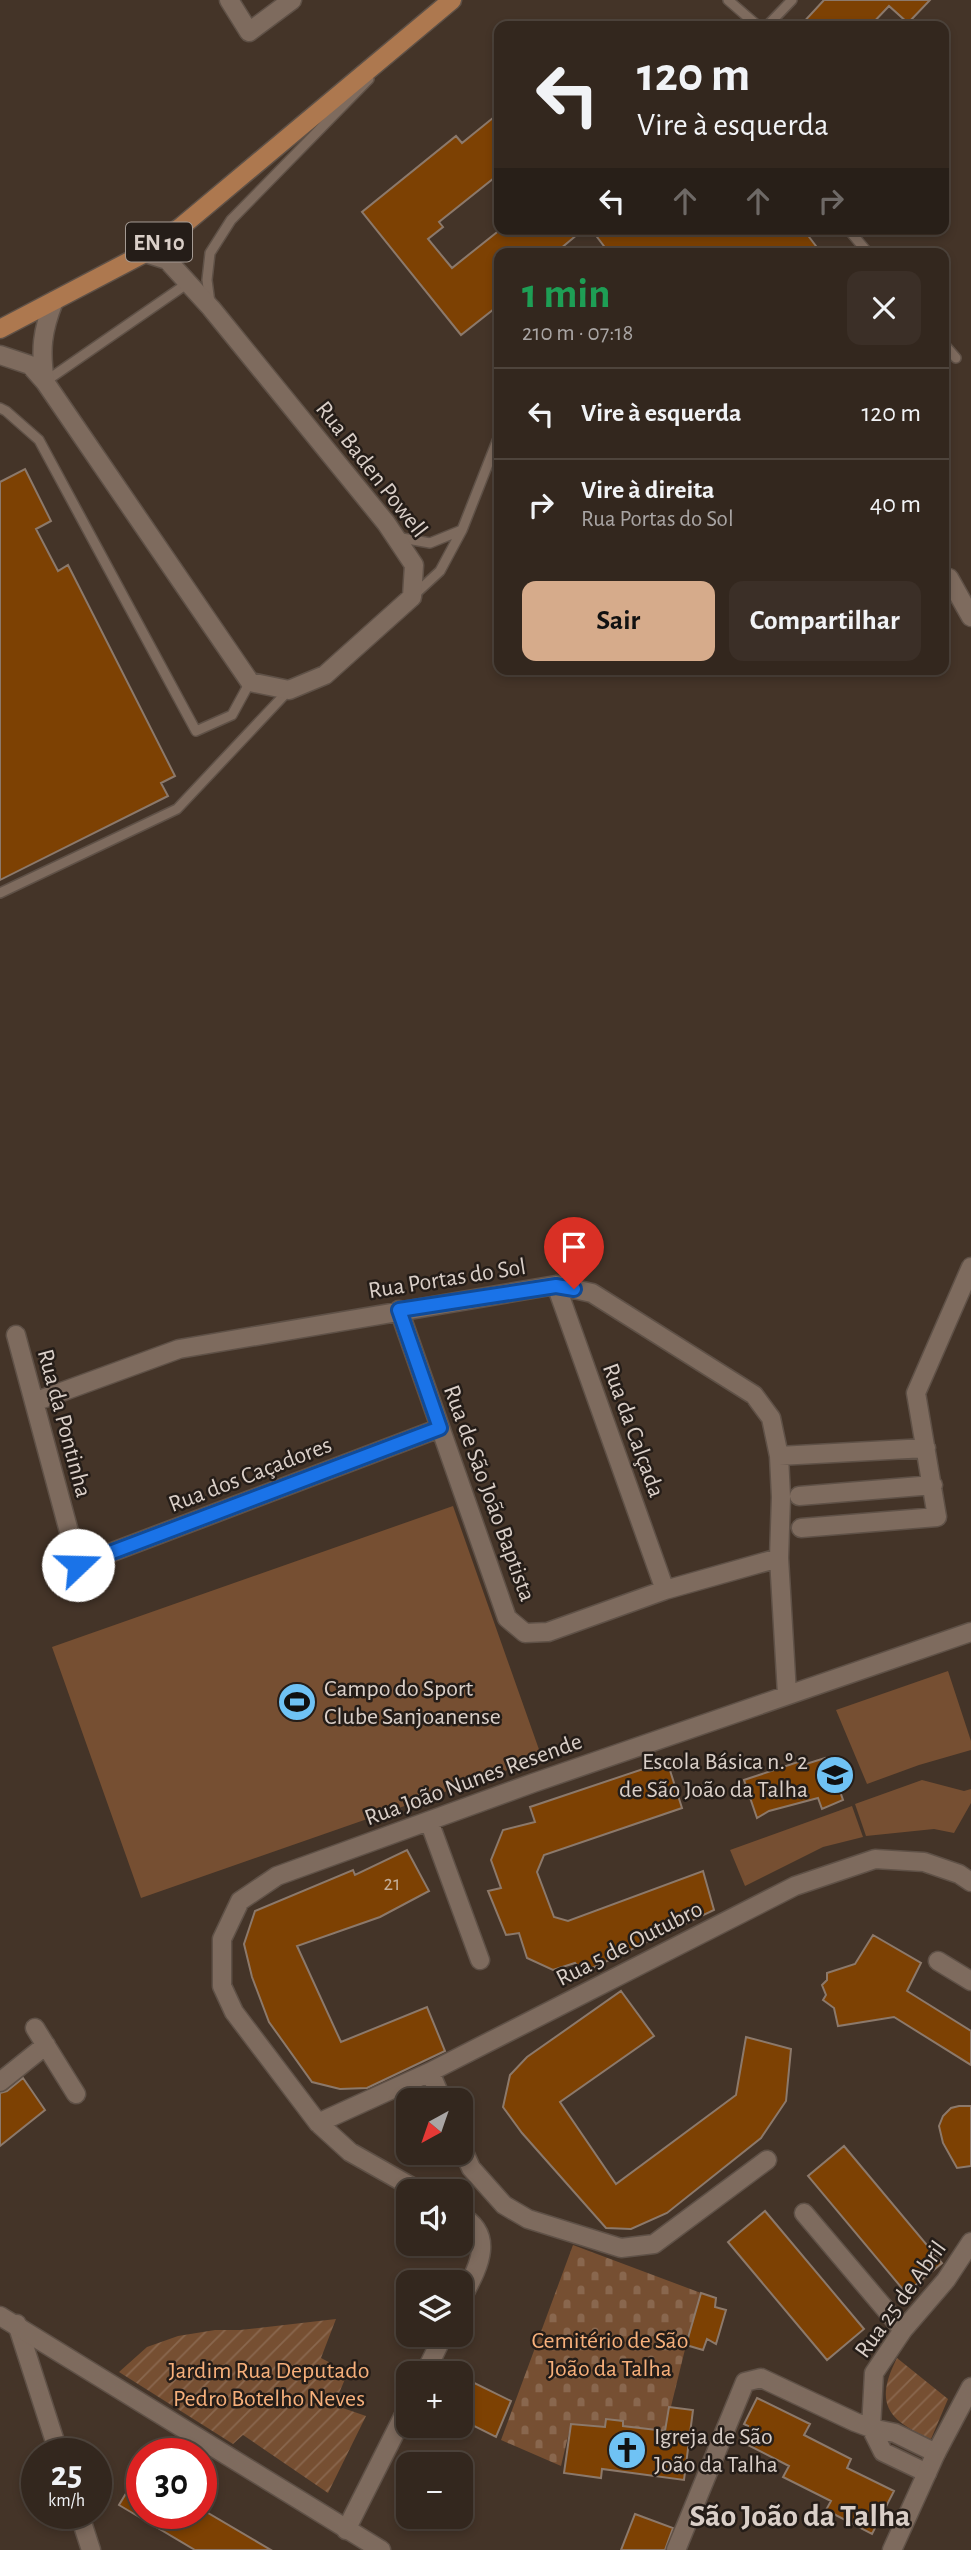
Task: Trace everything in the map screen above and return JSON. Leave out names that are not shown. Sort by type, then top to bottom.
[{"type":"main road","name":"EN 10","points":[[8,325],[145,253],[182,226],[452,0]]},
{"type":"street","points":[[229,0],[249,32],[292,0]]},
{"type":"street","name":"Rua Baden Powell","points":[[145,253],[167,260],[211,308],[395,536],[414,565],[412,597]]},
{"type":"street","points":[[45,382],[41,353],[48,315],[54,301]]},
{"type":"street","points":[[0,355],[30,365],[45,382],[250,682],[289,690],[326,676],[412,597]]},
{"type":"street","points":[[949,578],[971,617]]},
{"type":"street","points":[[801,1528],[937,1517],[916,1393],[971,1267]]},
{"type":"street","name":"Rua Portas do Sol","points":[[34,1402],[179,1349],[399,1310],[556,1286],[592,1293],[754,1395],[771,1418],[779,1456],[779,1558],[787,1694]]},
{"type":"street","name":"Rua da Calçada","points":[[556,1286],[665,1590]]},
{"type":"street","name":"Rua de São João Baptista","points":[[399,1310],[507,1618],[525,1633],[548,1632],[665,1590],[779,1558]]},
{"type":"street","name":"Rua da Pontinha","points":[[16,1335],[78,1565]]},
{"type":"street","name":"Rua dos Caçadores","points":[[78,1565],[440,1428]]},
{"type":"street","points":[[779,1456],[926,1448]]},
{"type":"street","points":[[799,1496],[933,1485]]},
{"type":"street","name":"Rua João Nunes Resende","points":[[398,2179],[350,2152],[318,2123],[234,2012],[222,1986],[222,1939],[240,1901],[276,1876],[787,1694],[971,1632]]},
{"type":"street","points":[[429,1821],[480,1960]]},
{"type":"street","name":"Rua 5 de Outubro","points":[[318,2123],[430,2072],[795,1886],[875,1859],[924,1863],[959,1874],[971,1882]]},
{"type":"street","points":[[938,1961],[971,1981]]},
{"type":"street","points":[[35,2028],[76,2094]]},
{"type":"street","points":[[0,2082],[46,2045]]},
{"type":"street","points":[[430,2072],[437,2088]]},
{"type":"street","points":[[470,2165],[504,2205],[528,2219],[621,2248],[654,2244],[767,2160]]},
{"type":"street","points":[[804,2213],[903,2330]]},
{"type":"street","points":[[473,2225],[481,2234],[481,2255],[473,2273]]},
{"type":"street","name":"Rua 25 de Abril","points":[[871,2428],[874,2373],[903,2330],[946,2280],[971,2242]]},
{"type":"street","points":[[0,2316],[381,2550]]},
{"type":"street","points":[[17,2324],[54,2438]]},
{"type":"street","points":[[676,2550],[753,2380],[871,2428],[895,2433],[936,2453]]},
{"type":"street","points":[[892,2550],[936,2453],[971,2387]]},
{"type":"street","points":[[871,2428],[883,2452],[927,2473]]},
{"type":"street","points":[[346,2530],[396,2431]]},
{"type":"street","points":[[84,2529],[91,2550]]},
{"type":"lane","points":[[728,0],[752,21]]},
{"type":"lane","points":[[772,21],[793,0]]},
{"type":"lane","points":[[211,308],[207,280],[210,253],[231,220],[367,82],[397,45]]},
{"type":"lane","points":[[45,382],[188,283]]},
{"type":"lane","points":[[949,350],[956,358]]},
{"type":"lane","points":[[0,408],[39,440],[196,732],[232,715],[250,682]]},
{"type":"lane","points":[[412,597],[440,571],[462,530],[494,449]]},
{"type":"lane","points":[[395,536],[430,543],[462,530]]},
{"type":"lane","points":[[0,893],[177,809],[289,690]]},
{"type":"green space","name":"Campo do Sport Clube Sanjoanense","points":[[453,1506],[542,1758],[141,1898],[52,1647]]},
{"type":"green space","points":[[948,1671],[971,1741],[971,1750],[867,1784],[836,1710]]},
{"type":"green space","points":[[922,1780],[964,1791],[971,1789],[971,1803],[954,1833],[934,1829],[866,1836],[855,1804]]},
{"type":"green space","points":[[852,1806],[863,1837],[823,1847],[745,1886],[730,1850]]},
{"type":"green space","name":"Cemitério de São João da Talha","points":[[573,2245],[701,2293],[665,2431],[571,2424],[561,2466],[501,2440]]},
{"type":"green space","name":"Jardim Rua Deputado Pedro Botelho Neves","points":[[336,2319],[321,2358],[348,2372],[334,2405],[366,2416],[328,2493],[243,2435],[233,2444],[119,2372],[147,2347],[178,2336]]},
{"type":"green space","points":[[897,2358],[948,2399],[931,2439],[904,2425],[889,2408],[886,2387]]},
{"type":"building","points":[[824,0],[930,0],[910,21],[906,21],[889,6],[875,21],[805,21]]},
{"type":"building","points":[[494,117],[494,178],[439,222],[443,227],[428,239],[452,268],[494,235],[577,235],[561,248],[494,248],[494,309],[461,335],[362,212],[456,136],[462,143]]},
{"type":"building","points":[[596,235],[808,235],[817,248],[605,248]]},
{"type":"building","points":[[25,469],[51,521],[36,529],[58,571],[68,565],[175,776],[161,783],[168,796],[0,880],[0,482]]},
{"type":"building","points":[[825,1758],[830,1778],[835,1777],[843,1800],[822,1809],[818,1798],[769,1811],[757,1818],[744,1780],[804,1760],[806,1764]]},
{"type":"building","points":[[667,1761],[682,1808],[544,1855],[537,1872],[554,1917],[568,1921],[703,1871],[714,1910],[584,1972],[575,1963],[553,1970],[527,1958],[519,1933],[506,1935],[488,1891],[501,1888],[491,1860],[503,1830],[535,1822],[530,1807]]},
{"type":"building","points":[[407,1850],[429,1891],[380,1917],[297,1946],[341,2042],[427,2007],[445,2051],[367,2088],[340,2089],[312,2082],[269,2022],[252,1977],[244,1944],[255,1911],[353,1870],[355,1875]]},
{"type":"building","points":[[873,1935],[921,1963],[907,1991],[971,2031],[971,2065],[894,2017],[838,2026],[834,2008],[823,2000],[826,1995],[822,1985],[827,1980],[827,1973],[855,1964]]},
{"type":"building","points":[[621,1991],[654,2036],[560,2102],[616,2184],[736,2095],[746,2037],[791,2049],[786,2101],[761,2138],[667,2213],[631,2229],[606,2228],[522,2133],[503,2107],[510,2075],[527,2057]]},
{"type":"building","points":[[23,2078],[45,2110],[0,2146],[0,2093],[7,2091]]},
{"type":"building","points":[[971,2106],[971,2166],[957,2168],[943,2143],[939,2126],[943,2116],[951,2108]]},
{"type":"building","points":[[844,2146],[942,2263],[906,2293],[808,2176]]},
{"type":"building","points":[[765,2211],[864,2329],[827,2360],[728,2242]]},
{"type":"building","points":[[701,2293],[716,2298],[715,2307],[726,2310],[716,2344],[707,2339],[703,2350],[686,2345]]},
{"type":"building","points":[[473,2382],[511,2401],[496,2437],[473,2426]]},
{"type":"building","points":[[757,2398],[810,2424],[804,2435],[851,2459],[847,2468],[894,2491],[872,2534],[826,2510],[831,2501],[783,2477],[789,2466],[740,2441],[748,2426],[744,2424]]},
{"type":"building","name":"Igreja de São João da Talha","points":[[669,2407],[693,2410],[684,2480],[602,2469],[601,2478],[564,2473],[571,2424],[605,2427],[606,2419],[623,2421],[623,2426],[665,2431]]},
{"type":"building","points":[[126,2493],[126,2509],[119,2505]]},
{"type":"building","points":[[635,2514],[673,2528],[665,2550],[621,2550]]},
{"type":"building","points":[[217,2518],[271,2550],[195,2550],[160,2529],[217,2529]]},
{"type":"place","name":"Campo do Sport Clube Sanjoanense","points":[[297,1702]]},
{"type":"place","name":"Escola Básica n.º 2 de São João da Talha","points":[[835,1775]]},
{"type":"place","name":"Igreja de São João da Talha","points":[[627,2450]]},
{"type":"district","name":"São João da Talha","points":[[800,2515]]},
{"type":"route","points":[[78,1565],[440,1428],[399,1310],[556,1286],[574,1289]]}]
